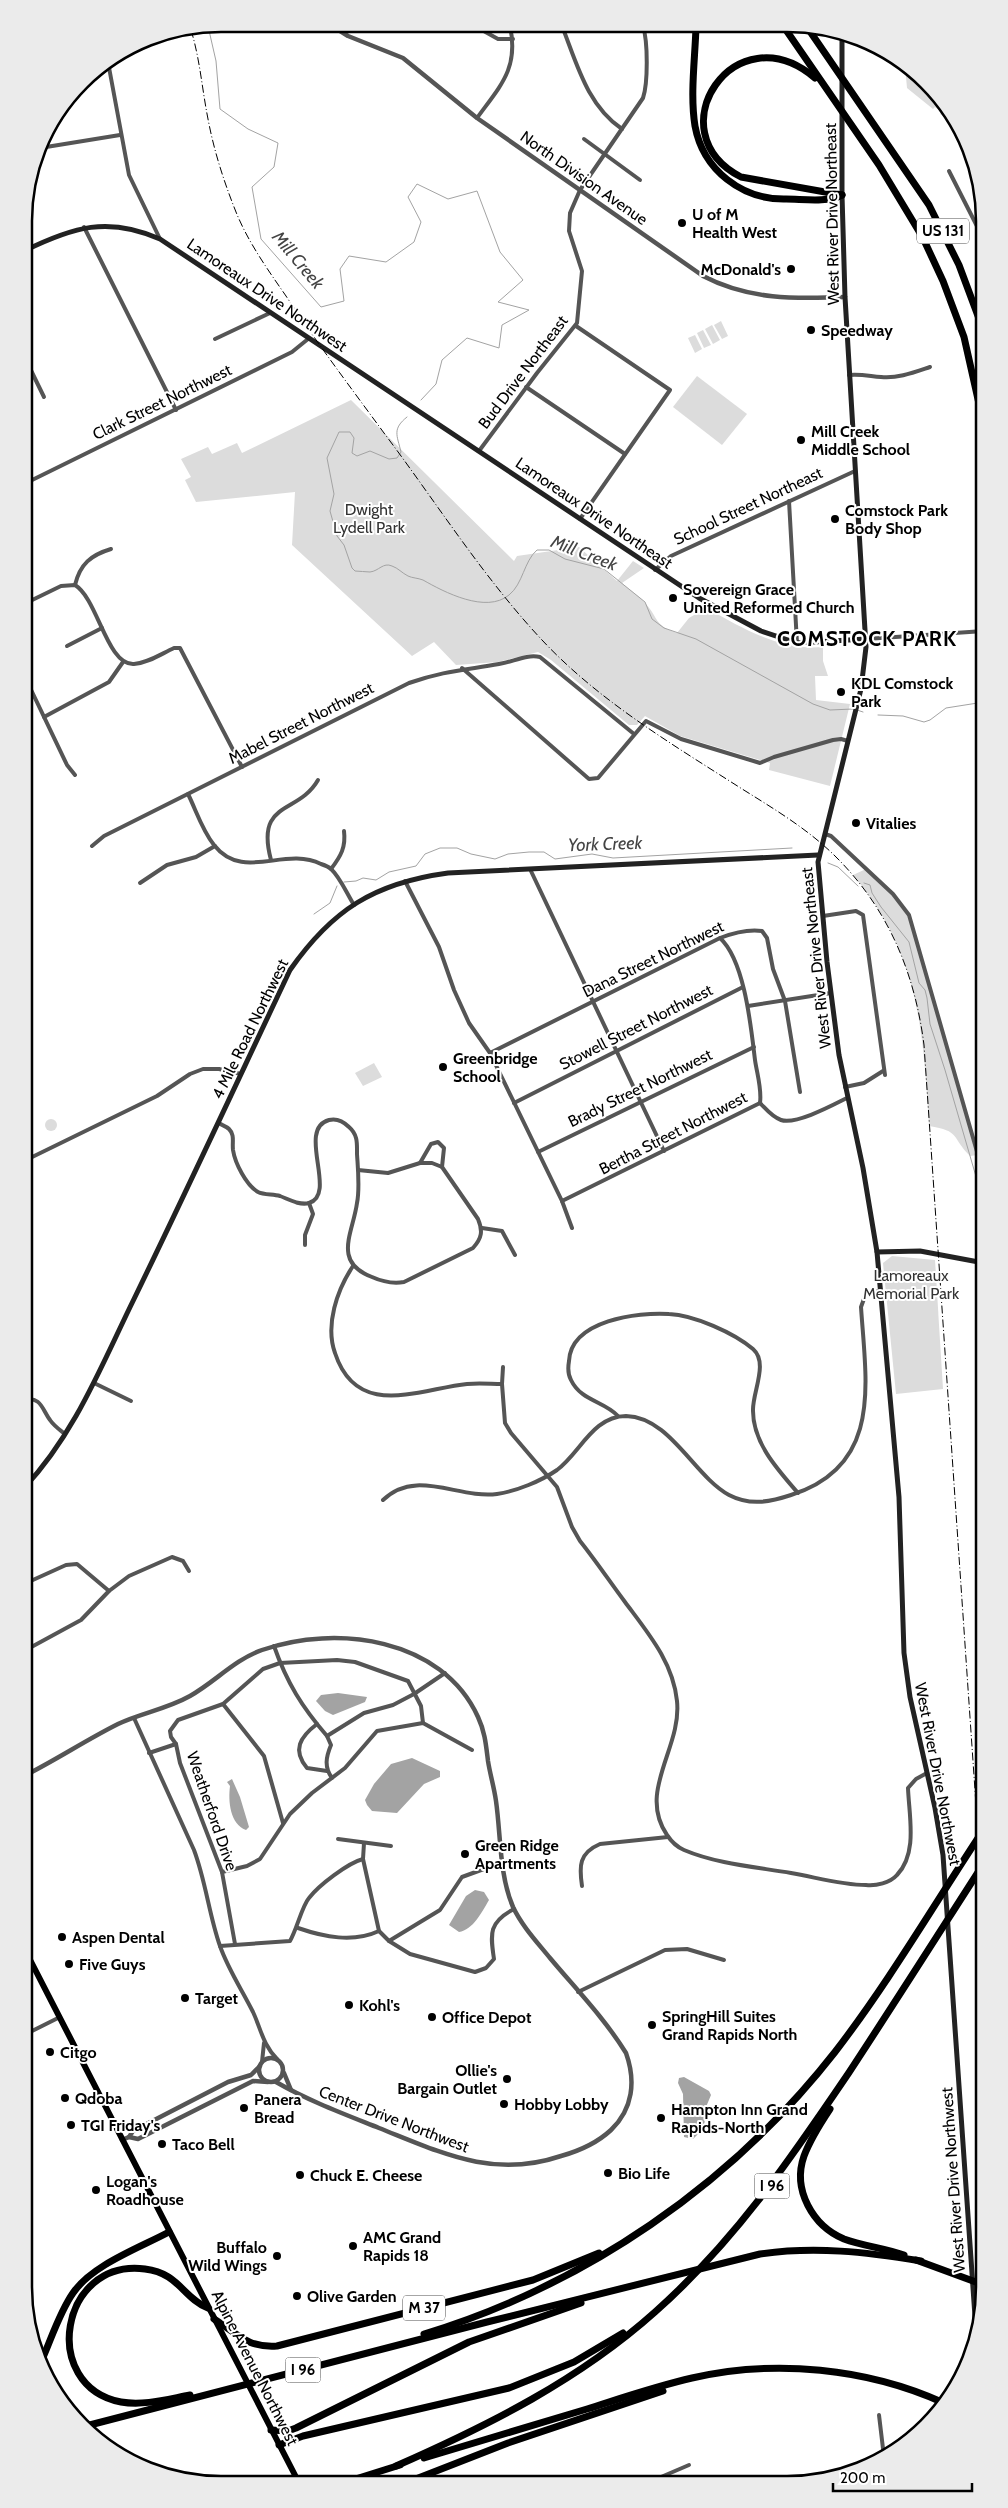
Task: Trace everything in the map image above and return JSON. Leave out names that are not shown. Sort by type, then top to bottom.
[{"type":"highway","points":[[696,32],[695,121],[701,146],[715,168],[736,186],[763,197],[831,199],[842,195]]},
{"type":"highway","name":"US 131","points":[[787,32],[879,165],[919,229],[949,294],[969,355],[976,388]]},
{"type":"highway","name":"US 131","points":[[812,34],[915,183],[942,229],[965,278],[976,309]]},
{"type":"highway","points":[[822,84],[800,66],[786,60],[769,57],[743,61],[725,73],[712,88],[704,112],[705,132],[716,156],[728,168],[742,177],[842,195]]},
{"type":"highway","name":"I 96","points":[[92,2424],[396,2345],[532,2292],[590,2263],[633,2236],[718,2174],[796,2099],[858,2021],[976,1841]]},
{"type":"highway","name":"I 96","points":[[365,2476],[396,2466],[490,2423],[539,2397],[598,2357],[655,2312],[738,2228],[771,2187],[849,2072],[976,1875]]},
{"type":"highway","name":"Alpine Avenue Northwest","points":[[32,1963],[295,2476]]},
{"type":"highway","points":[[849,2072],[804,2156],[801,2180],[805,2200],[820,2223],[837,2235],[921,2261],[976,2282]]},
{"type":"highway","points":[[45,2352],[67,2303],[79,2284],[100,2268],[169,2232]]},
{"type":"highway","name":"M 37","points":[[214,2320],[248,2343],[266,2347],[277,2346],[534,2280],[575,2264],[633,2236]]},
{"type":"highway","points":[[396,2345],[732,2260],[778,2252],[815,2249],[858,2251],[921,2261]]},
{"type":"highway","points":[[208,2308],[196,2303],[181,2285],[164,2274],[144,2269],[121,2270],[97,2281],[82,2296],[72,2313],[69,2338],[70,2351],[79,2372],[86,2382],[119,2402],[138,2403],[194,2394],[210,2394]]},
{"type":"highway","points":[[271,2430],[288,2431],[296,2428],[469,2342],[599,2294]]},
{"type":"highway","points":[[279,2446],[291,2440],[484,2395],[524,2383],[550,2373],[595,2351],[655,2312]]},
{"type":"highway","points":[[396,2466],[693,2378],[758,2368],[805,2368],[875,2380],[938,2401]]},
{"type":"highway","points":[[423,2476],[508,2443],[664,2390],[693,2378]]},
{"type":"highway","points":[[271,2430],[282,2439],[291,2440]]},
{"type":"main road","name":"West River Drive Northeast","points":[[842,41],[842,195],[845,297],[866,639],[861,689],[825,834],[818,855],[831,994],[845,1087],[863,1168],[877,1252]]},
{"type":"main road","name":"Lamoreaux Drive Northwest","points":[[32,248],[58,235],[84,228],[122,227],[160,239],[479,451]]},
{"type":"main road","name":"Lamoreaux Drive Northeast","points":[[479,451],[655,570],[699,598],[743,622],[778,638],[797,643],[866,639]]},
{"type":"main road","name":"4 Mile Road Northwest","points":[[32,1479],[65,1434],[94,1383],[290,970],[321,930],[354,904],[377,892],[405,881],[448,873],[818,855]]},
{"type":"main road","points":[[877,1252],[920,1251],[976,1262]]},
{"type":"main road","name":"West River Drive Northwest","points":[[877,1252],[899,1497],[904,1653],[910,1697],[928,1773],[943,1855],[974,2307]]},
{"type":"street","name":"North Division Avenue","points":[[341,32],[402,58],[477,118],[686,266],[725,288],[772,298],[845,297]]},
{"type":"street","points":[[486,32],[498,39],[513,39]]},
{"type":"street","points":[[477,118],[509,73],[513,51],[511,32]]},
{"type":"street","points":[[565,32],[595,103],[606,118],[622,129]]},
{"type":"street","name":"Bud Drive Northeast","points":[[479,451],[526,387],[576,326],[579,317],[582,271],[569,226],[572,207],[580,190],[644,94],[646,41],[644,32]]},
{"type":"street","points":[[109,69],[120,135],[132,183],[145,204],[160,239]]},
{"type":"street","points":[[48,147],[120,135]]},
{"type":"street","name":"North Division Avenue","points":[[584,139],[640,180]]},
{"type":"street","points":[[949,171],[976,224]]},
{"type":"street","points":[[84,228],[176,410]]},
{"type":"street","points":[[215,339],[270,313]]},
{"type":"street","points":[[576,326],[670,390],[580,519]]},
{"type":"street","name":"Clark Street Northwest","points":[[32,480],[292,352],[308,339]]},
{"type":"street","points":[[850,375],[864,373],[880,377],[892,377],[930,367]]},
{"type":"street","points":[[32,372],[44,397]]},
{"type":"street","points":[[526,387],[625,454]]},
{"type":"street","name":"School Street Northeast","points":[[655,570],[671,556],[855,471]]},
{"type":"street","points":[[789,501],[797,643]]},
{"type":"street","points":[[74,585],[84,562],[92,556],[111,549]]},
{"type":"street","points":[[32,600],[61,586],[74,585],[88,598],[114,653],[123,662],[136,664],[174,648],[180,648],[242,767]]},
{"type":"street","points":[[67,646],[102,628]]},
{"type":"street","name":"Lamoreaux Drive Northeast","points":[[866,639],[976,632]]},
{"type":"street","name":"Mabel Street Northwest","points":[[92,846],[104,836],[409,683],[445,671],[499,664],[534,656],[545,659],[634,734]]},
{"type":"street","points":[[44,717],[109,682],[123,662]]},
{"type":"street","points":[[462,668],[586,777],[594,780],[601,775],[646,721],[681,739],[760,763],[774,757],[833,740],[841,739],[848,741]]},
{"type":"street","points":[[32,692],[67,765],[75,775]]},
{"type":"street","points":[[271,860],[267,845],[272,821],[283,808],[306,795],[318,780]]},
{"type":"street","points":[[188,794],[215,846],[237,861],[257,864],[292,857],[305,858],[331,869],[354,904]]},
{"type":"street","points":[[331,869],[343,854],[344,831]]},
{"type":"street","points":[[825,834],[831,836],[893,894],[908,915],[976,1149]]},
{"type":"street","points":[[140,883],[167,865],[196,857],[215,846]]},
{"type":"street","points":[[530,870],[664,1151]]},
{"type":"street","points":[[405,881],[439,947],[454,990],[469,1023],[490,1053],[562,1202],[561,1205],[572,1228]]},
{"type":"street","points":[[823,916],[861,912],[884,1073],[864,1083],[845,1087]]},
{"type":"street","name":"Dana Street Northwest","points":[[490,1053],[720,938],[746,931],[758,931],[765,934],[785,1001],[800,1092]]},
{"type":"street","points":[[720,938],[727,946],[743,987],[748,1006],[760,1103]]},
{"type":"street","name":"Stowell Street Northwest","points":[[514,1103],[743,987]]},
{"type":"street","points":[[748,1006],[831,994]]},
{"type":"street","name":"Brady Street Northwest","points":[[538,1152],[754,1046]]},
{"type":"street","points":[[32,1157],[157,1096],[190,1074],[202,1070],[219,1069],[241,1074]]},
{"type":"street","name":"Bertha Street Northwest","points":[[562,1202],[760,1103],[774,1117],[787,1122],[824,1109],[847,1098]]},
{"type":"street","points":[[218,1123],[228,1128],[233,1137],[233,1151],[242,1171],[257,1192],[277,1195],[293,1202],[309,1203],[316,1198],[320,1191],[316,1144],[317,1129],[322,1123],[339,1119],[356,1136],[357,1203],[348,1242],[348,1258],[353,1266],[365,1275],[392,1284],[404,1282],[473,1248],[478,1242],[482,1228],[478,1219],[442,1167],[432,1163],[420,1163],[388,1173],[358,1170]]},
{"type":"street","points":[[420,1163],[431,1144],[438,1142],[444,1148],[442,1167]]},
{"type":"street","points":[[305,1245],[305,1235],[313,1214],[309,1203]]},
{"type":"street","points":[[482,1228],[496,1228],[502,1231],[514,1255]]},
{"type":"street","points":[[353,1266],[344,1280],[338,1297],[331,1332],[336,1358],[343,1372],[354,1383],[368,1392],[382,1396],[413,1395],[467,1384],[502,1384]]},
{"type":"street","points":[[383,1500],[390,1493],[403,1486],[416,1484],[428,1484],[454,1491],[485,1494],[499,1493],[522,1487],[548,1475],[569,1459],[599,1426],[618,1416],[629,1416],[652,1424],[667,1435],[717,1487],[742,1500],[770,1502],[798,1493],[825,1479],[839,1468],[858,1439],[864,1418],[866,1385],[861,1307],[865,1296],[881,1290]]},
{"type":"street","points":[[618,1416],[610,1408],[591,1401],[579,1392],[571,1381],[569,1359],[571,1350],[577,1340],[589,1331],[631,1315],[670,1314],[702,1322],[736,1337],[755,1350],[760,1366],[753,1402],[753,1414],[762,1445],[798,1493]]},
{"type":"street","points":[[503,1367],[502,1384],[506,1423],[524,1449],[557,1487],[572,1527],[580,1541],[652,1639],[670,1670],[677,1702],[678,1718],[675,1735],[655,1794],[656,1811],[668,1837],[683,1850],[721,1861],[847,1883],[876,1885],[894,1878],[908,1858],[910,1846],[908,1788],[916,1779],[928,1773]]},
{"type":"street","points":[[94,1383],[131,1400]]},
{"type":"street","points":[[32,1399],[40,1403],[51,1421],[65,1434]]},
{"type":"street","points":[[32,1647],[81,1620],[109,1590],[129,1576],[168,1558],[180,1559],[189,1571]]},
{"type":"street","points":[[32,1580],[66,1565],[77,1564],[109,1590]]},
{"type":"street","name":"Center Drive Northwest","points":[[32,1772],[120,1723],[192,1695],[235,1663],[274,1646],[322,1638],[349,1638],[395,1648],[431,1663],[444,1673],[468,1699],[484,1731],[496,1800],[502,1862],[508,1892],[514,1909],[534,1939],[626,2053],[630,2064],[632,2091],[627,2109],[619,2122],[605,2136],[571,2153],[527,2165],[492,2166],[442,2153],[292,2091],[276,2082]]},
{"type":"street","points":[[274,1646],[286,1679],[327,1736],[330,1745],[327,1753],[327,1771],[332,1778]]},
{"type":"street","points":[[176,1744],[170,1737],[170,1730],[178,1720],[223,1704],[263,1669],[280,1663],[337,1660],[355,1662],[408,1682],[421,1706],[423,1723]]},
{"type":"street","points":[[327,1736],[364,1713],[393,1705],[414,1694],[444,1673]]},
{"type":"street","points":[[223,1704],[264,1756],[283,1824]]},
{"type":"street","points":[[134,1718],[202,1871],[220,1946],[254,2014],[264,2043],[283,2065],[284,2073],[292,2091]]},
{"type":"street","points":[[222,1872],[247,1866],[260,1859],[283,1824],[303,1801],[345,1768],[377,1731],[423,1723],[472,1750]]},
{"type":"street","points":[[317,1724],[300,1739],[298,1753],[307,1768],[327,1771]]},
{"type":"street","name":"Weatherford Drive","points":[[149,1753],[176,1744],[180,1763],[222,1872],[235,1944]]},
{"type":"street","points":[[582,1886],[580,1861],[584,1854],[592,1847],[600,1844],[668,1837]]},
{"type":"street","points":[[338,1839],[391,1846]]},
{"type":"street","points":[[364,1843],[363,1860],[378,1930],[389,1941],[410,1954],[475,1972],[486,1968],[494,1959],[490,1936],[494,1925],[499,1918],[514,1909]]},
{"type":"street","points":[[220,1946],[290,1941],[298,1928],[308,1898],[353,1862],[363,1860]]},
{"type":"street","points":[[389,1941],[440,1910],[462,1877],[502,1862]]},
{"type":"street","points":[[298,1928],[320,1936],[339,1937],[366,1936],[378,1930]]},
{"type":"street","points":[[578,1992],[665,1950],[687,1949],[724,1960]]},
{"type":"street","points":[[32,2031],[60,2017]]},
{"type":"street","points":[[264,2043],[260,2074],[268,2082]]},
{"type":"street","points":[[122,2140],[129,2137],[133,2131],[228,2082],[251,2075],[269,2058],[277,2059]]},
{"type":"street","points":[[129,2137],[138,2139],[252,2081],[276,2082],[284,2073]]},
{"type":"street","points":[[879,2415],[883,2449]]},
{"type":"street","points":[[663,2476],[689,2465]]},
{"type":"green space","points":[[906,74],[940,111],[935,107],[933,109],[907,88]]},
{"type":"green space","points":[[721,321],[728,336],[722,339],[714,325]]},
{"type":"green space","points":[[712,325],[720,340],[713,344],[705,329]]},
{"type":"green space","points":[[703,330],[711,345],[704,348],[697,333]]},
{"type":"green space","points":[[695,335],[702,349],[695,353],[688,338]]},
{"type":"green space","points":[[697,376],[747,414],[722,445],[673,407]]},
{"type":"green space","name":"Dwight Lydell Park","points":[[351,400],[514,561],[517,556],[579,547],[617,581],[633,561],[644,568],[622,583],[644,601],[658,621],[670,630],[677,633],[689,618],[706,608],[776,642],[807,647],[823,647],[823,661],[828,676],[815,676],[816,700],[850,704],[830,786],[769,770],[770,763],[680,736],[645,716],[637,725],[629,725],[551,660],[538,652],[498,662],[456,665],[434,642],[412,656],[292,545],[295,492],[196,502],[185,480],[191,477],[181,459],[208,447],[212,454],[237,443],[242,453]]},
{"type":"green space","points":[[866,869],[888,889],[909,915],[976,1148],[976,1155],[970,1156],[951,1133],[929,1126],[924,1057],[914,993],[892,933],[875,904],[853,875]]},
{"type":"green space","points":[[374,1063],[382,1077],[363,1086],[355,1073]]},
{"type":"green space","points":[[49,1119],[53,1119],[57,1125],[53,1131],[49,1131],[45,1127],[45,1123]]},
{"type":"green space","name":"Lamoreaux Memorial Park","points":[[892,1256],[935,1260],[943,1389],[896,1394],[883,1263]]},
{"type":"shaded area","points":[[338,1693],[367,1697],[365,1702],[333,1715],[325,1711],[316,1701],[321,1695]]},
{"type":"shaded area","points":[[412,1758],[440,1771],[440,1777],[424,1784],[397,1813],[372,1811],[365,1800],[374,1784],[391,1764]]},
{"type":"shaded area","points":[[232,1779],[240,1797],[249,1827],[246,1830],[236,1823],[231,1811],[230,1786],[227,1782]]},
{"type":"shaded area","points":[[475,1890],[484,1892],[489,1900],[473,1924],[464,1931],[459,1932],[449,1925],[466,1896]]},
{"type":"shaded area","points":[[684,2077],[709,2091],[711,2095],[706,2107],[704,2128],[693,2139],[684,2137],[683,2094],[678,2083],[679,2078]]},
{"type":"waterway","name":"Mill Creek","points":[[210,33],[216,61],[220,109],[248,129],[278,143],[274,167],[252,187],[261,239],[321,307],[344,301],[340,269],[349,256],[386,262],[414,242],[421,222],[408,197],[417,184],[448,199],[477,191],[500,252],[523,280],[498,302],[529,310],[502,325],[499,348],[467,338],[442,360],[436,384],[421,400]]},
{"type":"waterway","name":"Mill Creek","points":[[407,417],[397,429],[401,452],[397,458],[389,459],[370,451],[357,456],[352,453],[354,438],[350,432],[339,432],[327,458],[334,494],[330,511],[337,536],[344,545],[352,568],[355,571],[370,572],[389,565],[408,576],[423,580],[453,595],[477,602],[489,602],[500,600],[514,590],[529,560],[537,550],[549,550],[565,559],[604,569],[645,602],[652,619],[664,628],[696,639],[813,704],[830,710],[853,709]]},
{"type":"waterway","name":"Mill Creek","points":[[878,715],[903,716],[924,722],[930,720],[946,708],[976,703]]},
{"type":"waterway","name":"Mill Creek","points":[[857,710],[863,712]]},
{"type":"waterway","name":"York Creek","points":[[344,882],[363,878],[376,880],[389,872],[416,866],[425,854],[440,848],[457,848],[471,854],[495,859],[508,854],[529,852],[544,852],[555,859],[592,854],[613,858],[792,848]]},
{"type":"waterway","name":"York Creek","points":[[828,863],[838,867],[858,886]]},
{"type":"waterway","name":"York Creek","points":[[864,883],[870,885],[872,893],[881,907],[909,942],[919,983],[925,990],[930,1024],[976,1177]]},
{"type":"waterway","name":"York Creek","points":[[314,914],[330,903],[337,886]]},
{"type":"railway","points":[[192,35],[216,155],[232,201],[252,245],[310,331],[500,591],[520,616],[564,662],[611,701],[687,754],[765,803],[828,849],[857,880],[872,900],[897,945],[914,993],[924,1045],[976,1805]]},
{"type":"place","name":"U of M Health West","points":[[682,223]]},
{"type":"place","name":"McDonald's","points":[[791,269]]},
{"type":"place","name":"Speedway","points":[[811,330]]},
{"type":"place","name":"Mill Creek Middle School","points":[[801,440]]},
{"type":"place","name":"Comstock Park Body Shop","points":[[835,519]]},
{"type":"place","name":"Sovereign Grace United Reformed Church","points":[[673,598]]},
{"type":"place","name":"KDL Comstock Park","points":[[841,692]]},
{"type":"place","name":"Vitalies","points":[[856,823]]},
{"type":"place","name":"Greenbridge School","points":[[443,1067]]},
{"type":"place","name":"Green Ridge Apartments","points":[[465,1854]]},
{"type":"place","name":"Aspen Dental","points":[[62,1937]]},
{"type":"place","name":"Five Guys","points":[[69,1964]]},
{"type":"place","name":"Target","points":[[185,1998]]},
{"type":"place","name":"Kohl's","points":[[349,2005]]},
{"type":"place","name":"Office Depot","points":[[432,2017]]},
{"type":"place","name":"SpringHill Suites Grand Rapids North","points":[[652,2025]]},
{"type":"place","name":"Citgo","points":[[50,2052]]},
{"type":"place","name":"Ollie's Bargain Outlet","points":[[507,2079]]},
{"type":"place","name":"Qdoba","points":[[65,2098]]},
{"type":"place","name":"Hobby Lobby","points":[[504,2104]]},
{"type":"place","name":"Panera Bread","points":[[244,2108]]},
{"type":"place","name":"Hampton Inn Grand Rapids-North","points":[[661,2118]]},
{"type":"place","name":"TGI Friday's","points":[[71,2125]]},
{"type":"place","name":"Taco Bell","points":[[162,2144]]},
{"type":"place","name":"Bio Life","points":[[608,2173]]},
{"type":"place","name":"Chuck E. Cheese","points":[[300,2175]]},
{"type":"place","name":"Logan's Roadhouse","points":[[96,2190]]},
{"type":"place","name":"AMC Grand Rapids 18","points":[[353,2246]]},
{"type":"place","name":"Buffalo Wild Wings","points":[[277,2256]]},
{"type":"place","name":"Olive Garden","points":[[297,2296]]},
{"type":"district","name":"COMSTOCK PARK","points":[[867,638]]}]
